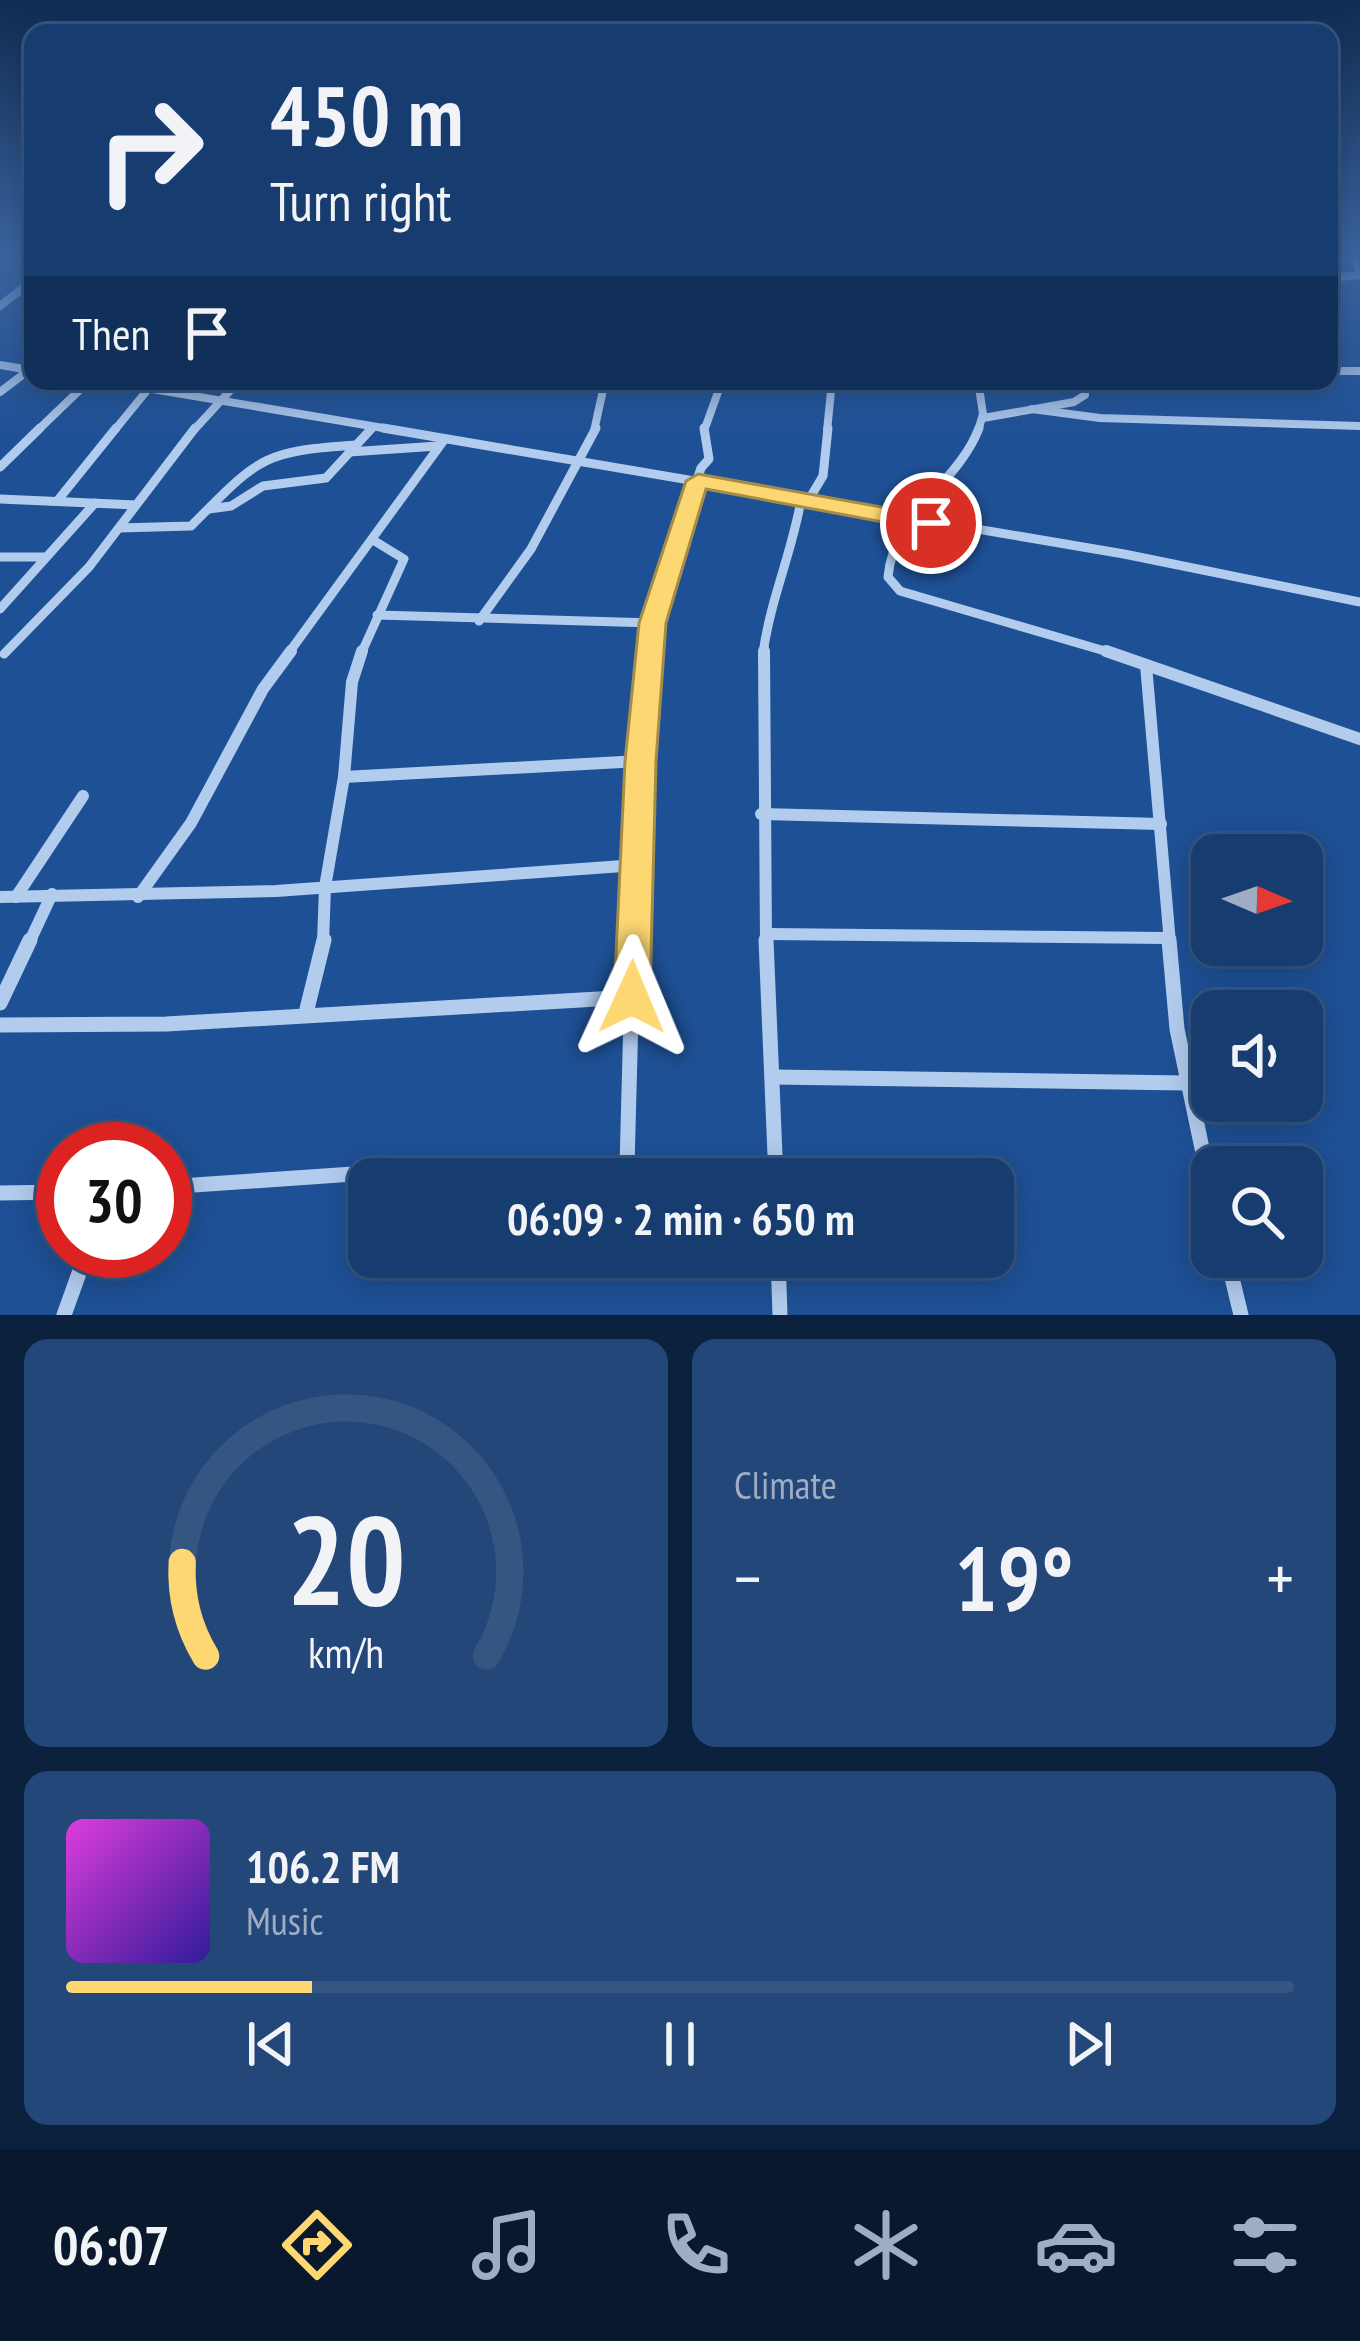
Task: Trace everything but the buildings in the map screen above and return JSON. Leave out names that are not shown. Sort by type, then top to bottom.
[{"type":"street","points":[[0,466],[80,390]]},
{"type":"street","points":[[58,500],[147,390]]},
{"type":"street","points":[[162,390],[441,443],[577,461],[912,518],[1360,602]]},
{"type":"street","points":[[4,654],[119,528],[229,390]]},
{"type":"street","points":[[479,620],[517,572],[602,416],[596,405],[602,390]]},
{"type":"street","points":[[627,1158],[640,761],[652,623],[698,481],[710,459],[702,445],[704,424],[718,390]]},
{"type":"street","points":[[775,1158],[761,814],[766,630],[805,501],[823,476],[831,390]]},
{"type":"street","points":[[979,390],[983,418],[951,474],[912,518],[887,569],[893,584],[907,596],[1146,664],[1360,740]]},
{"type":"street","points":[[983,418],[1079,400],[1082,390]]},
{"type":"street","points":[[1032,409],[1100,418],[1360,426]]},
{"type":"street","points":[[209,509],[229,507],[263,486],[323,479],[373,427]]},
{"type":"street","points":[[119,528],[178,530],[196,524],[254,463],[296,448],[441,443]]},
{"type":"street","points":[[138,897],[190,823],[263,689],[441,443]]},
{"type":"street","points":[[0,500],[136,505]]},
{"type":"street","points":[[0,609],[94,502]]},
{"type":"street","points":[[306,1013],[325,936],[326,887],[344,777],[352,682],[404,560],[374,540]]},
{"type":"street","points":[[0,556],[46,557]]},
{"type":"street","points":[[377,615],[652,623]]},
{"type":"street","points":[[1146,664],[1166,938],[1185,1083],[1200,1146]]},
{"type":"street","points":[[344,777],[640,761]]},
{"type":"street","points":[[8,897],[83,796]]},
{"type":"street","points":[[761,814],[1161,824]]},
{"type":"street","points":[[8,897],[138,897],[638,865]]},
{"type":"street","points":[[0,1003],[52,894]]},
{"type":"street","points":[[767,934],[1166,938]]},
{"type":"street","points":[[0,1025],[166,1024],[632,997]]},
{"type":"street","points":[[773,1077],[1185,1083]]},
{"type":"street","points":[[192,1185],[348,1174]]},
{"type":"street","points":[[0,1193],[36,1192]]},
{"type":"street","points":[[64,1315],[77,1278]]},
{"type":"street","points":[[779,1278],[780,1315]]},
{"type":"street","points":[[1232,1278],[1241,1315]]},
{"type":"route","points":[[632,997],[640,761],[652,623],[698,481],[931,523]]}]
